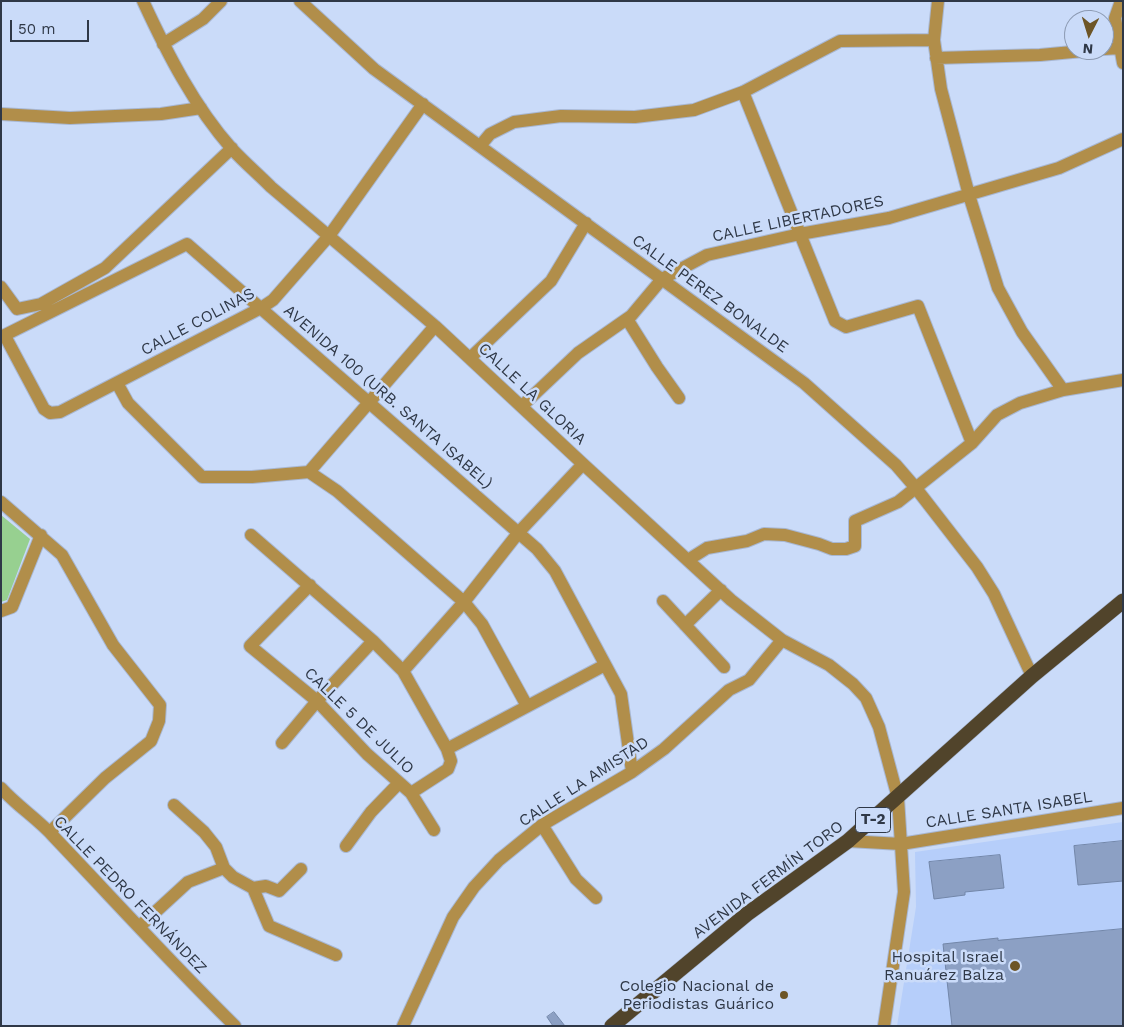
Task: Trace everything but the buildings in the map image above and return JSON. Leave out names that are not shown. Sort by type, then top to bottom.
[{"type":"highway","name":"AVENIDA FERMÍN TORO","points":[[612,1026],[747,914],[848,841],[1032,676],[1123,601]]},
{"type":"street","name":"CALLE LA GLORIA","points":[[142,1],[162,44],[201,108],[232,148],[271,187],[435,326],[583,464],[760,624],[782,640],[829,665],[853,684],[866,698],[879,727],[898,798],[904,892],[884,1026]]},
{"type":"street","points":[[162,44],[203,19],[221,1]]},
{"type":"street","name":"CALLE PEREZ BONALDE","points":[[300,1],[374,70],[804,383],[896,465],[977,567],[994,594],[1032,676]]},
{"type":"street","points":[[938,1],[934,40],[940,89],[969,195],[998,288],[1022,332],[1063,390]]},
{"type":"street","points":[[1121,1],[1115,18],[1123,63]]},
{"type":"street","points":[[480,146],[490,134],[514,122],[561,116],[635,117],[694,110],[743,92],[840,41],[934,40]]},
{"type":"street","points":[[1114,48],[1120,48]]},
{"type":"street","points":[[936,58],[1064,53]]},
{"type":"street","points":[[743,92],[835,321],[846,327],[918,306],[972,443]]},
{"type":"street","name":"CALLE COLINAS","points":[[3,337],[44,409],[50,413],[60,412],[261,308],[273,300],[329,236],[423,104]]},
{"type":"street","points":[[1,114],[70,118],[161,114],[201,108]]},
{"type":"street","name":"CALLE LIBERTADORES","points":[[522,406],[578,353],[627,319],[662,279],[707,255],[800,234],[889,218],[1059,168],[1123,139]]},
{"type":"street","points":[[1,287],[17,309],[41,304],[105,268],[232,148]]},
{"type":"street","points":[[470,358],[551,281],[586,223]]},
{"type":"street","name":"AVENIDA 100 (URB. SANTA ISABEL)","points":[[3,337],[187,244],[537,549],[555,571],[621,694],[632,772]]},
{"type":"street","points":[[627,319],[679,398]]},
{"type":"street","points":[[309,472],[435,326]]},
{"type":"street","points":[[688,560],[707,548],[747,541],[764,534],[785,535],[832,549],[846,549],[855,546],[855,521],[898,502],[972,443],[997,415],[1020,403],[1063,390],[1123,380]]},
{"type":"street","points":[[117,384],[128,403],[202,477],[252,477],[309,472],[337,491],[464,602],[482,624],[527,706]]},
{"type":"street","points":[[403,671],[464,602],[519,532],[583,464]]},
{"type":"street","points":[[1,502],[62,555],[112,645],[160,705],[159,721],[151,742],[105,778],[50,832]]},
{"type":"street","points":[[1,611],[12,607],[41,535]]},
{"type":"street","points":[[251,535],[374,642],[403,671],[447,750],[451,761],[448,769],[411,793]]},
{"type":"street","name":"CALLE 5 DE JULIO","points":[[310,585],[250,646],[317,701],[367,754],[411,793],[434,830]]},
{"type":"street","points":[[685,625],[721,590]]},
{"type":"street","points":[[663,601],[724,667]]},
{"type":"street","name":"CALLE LA AMISTAD","points":[[403,1026],[453,917],[474,887],[499,860],[542,825],[632,772],[664,749],[729,690],[749,680],[782,640]]},
{"type":"street","points":[[282,743],[317,701],[374,642]]},
{"type":"street","points":[[447,750],[605,665]]},
{"type":"street","points":[[346,846],[370,812],[399,783]]},
{"type":"street","name":"CALLE PEDRO FERNÁNDEZ","points":[[1,788],[50,832],[227,1024]]},
{"type":"street","points":[[174,804],[204,832],[216,847],[224,868],[253,888],[268,926],[336,955]]},
{"type":"street","name":"CALLE SANTA ISABEL","points":[[848,841],[901,844],[1123,808]]},
{"type":"street","points":[[542,825],[576,879],[596,898]]},
{"type":"street","points":[[139,927],[188,882],[224,868]]},
{"type":"street","points":[[253,888],[266,886],[279,891],[301,869]]},
{"type":"shaded area","name":"Hospital Israel Ranuárez Balza","points":[[1123,822],[1123,1026],[897,1026],[916,907],[915,852]]},
{"type":"green space","points":[[1,515],[30,539],[7,600],[1,602]]},
{"type":"place","name":"Hospital Israel Ranuárez Balza","points":[[1015,966]]},
{"type":"place","name":"Colegio Nacional de Periodistas Guárico","points":[[784,995]]}]
